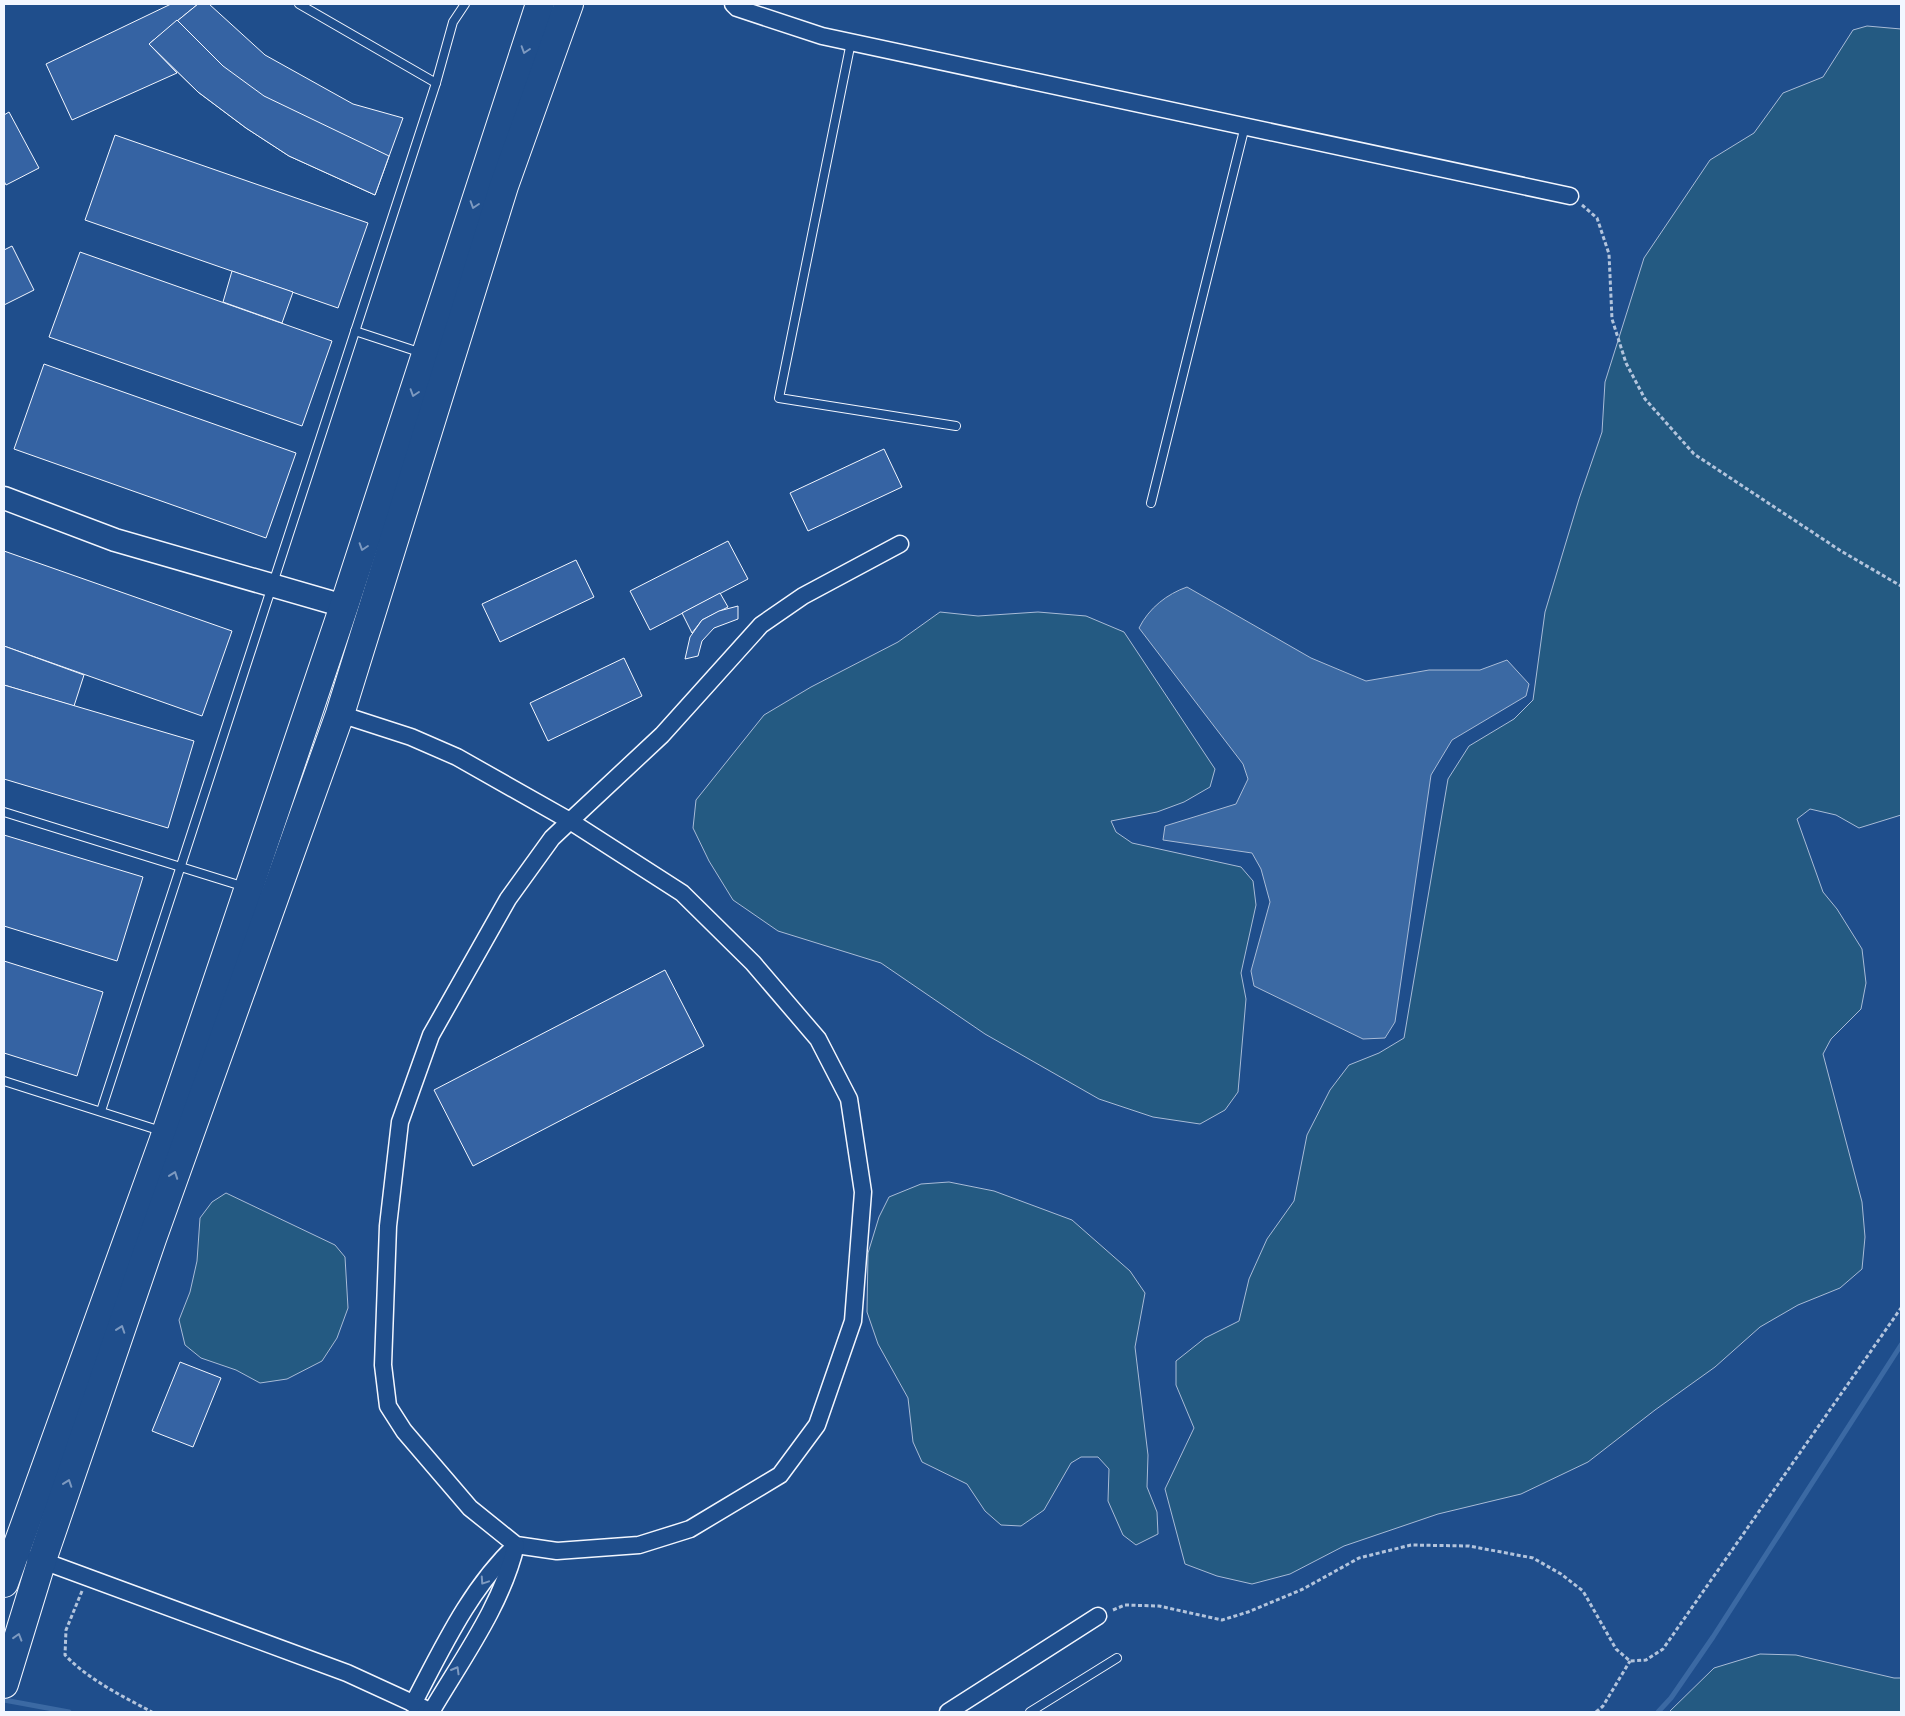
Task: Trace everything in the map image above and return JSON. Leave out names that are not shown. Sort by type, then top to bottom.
[{"type":"highway","points":[[4,1583],[166,1132],[249,888],[344,606],[540,4]]},
{"type":"highway","points":[[4,1684],[42,1560],[152,1239],[340,714],[504,186],[569,4]]},
{"type":"street","points":[[733,4],[737,8],[822,36],[1570,196]]},
{"type":"street","points":[[4,498],[115,540],[272,587],[344,606]]},
{"type":"street","points":[[340,714],[411,737],[457,757],[570,822],[682,893],[753,963],[818,1039],[849,1099],[863,1192],[852,1321],[817,1425],[780,1475],[690,1529],[639,1545],[557,1551],[516,1545],[470,1508],[404,1431],[388,1406],[383,1365],[388,1226],[400,1122],[431,1036],[508,899],[552,838],[570,822],[662,735],[761,625],[803,596],[900,544]]},
{"type":"street","points":[[414,1704],[466,1609],[487,1576],[516,1545]]},
{"type":"street","points":[[14,1552],[42,1560],[347,1673],[432,1712],[500,1594],[511,1568],[516,1545]]},
{"type":"street","points":[[948,1712],[1098,1616]]},
{"type":"lane","points":[[299,4],[436,83]]},
{"type":"lane","points":[[101,1111],[436,83],[453,22],[466,4]]},
{"type":"lane","points":[[851,42],[779,398],[956,426]]},
{"type":"lane","points":[[1150,503],[1245,126]]},
{"type":"lane","points":[[355,331],[426,354]]},
{"type":"lane","points":[[4,812],[249,888]]},
{"type":"lane","points":[[4,1081],[166,1132]]},
{"type":"lane","points":[[1030,1712],[1117,1658]]},
{"type":"path","points":[[1570,196],[1597,218],[1609,254],[1612,319],[1626,363],[1645,399],[1694,454],[1841,551],[1901,586]]},
{"type":"path","points":[[1098,1616],[1126,1605],[1160,1606],[1222,1620],[1248,1612],[1303,1589],[1359,1558],[1411,1545],[1469,1546],[1533,1558],[1561,1574],[1582,1591],[1616,1650],[1630,1661],[1646,1660],[1663,1650],[1901,1308]]},
{"type":"path","points":[[88,1577],[66,1630],[65,1655],[75,1665],[104,1686],[152,1712]]},
{"type":"path","points":[[1596,1712],[1603,1706],[1630,1661]]},
{"type":"shaded area","points":[[1867,26],[1901,29],[1901,815],[1859,828],[1836,815],[1810,809],[1797,819],[1823,892],[1837,909],[1862,949],[1866,983],[1861,1009],[1831,1039],[1823,1054],[1862,1202],[1865,1237],[1862,1269],[1840,1288],[1798,1305],[1760,1327],[1715,1367],[1655,1410],[1588,1462],[1521,1494],[1438,1514],[1344,1546],[1290,1574],[1252,1584],[1217,1576],[1185,1564],[1165,1489],[1194,1428],[1176,1385],[1176,1361],[1205,1338],[1239,1321],[1249,1279],[1267,1239],[1294,1201],[1307,1135],[1330,1090],[1349,1065],[1379,1053],[1404,1038],[1448,779],[1469,746],[1514,719],[1533,700],[1545,612],[1579,499],[1602,432],[1605,382],[1644,258],[1710,160],[1754,133],[1783,93],[1823,77],[1853,30]]},
{"type":"shaded area","points":[[1187,587],[1311,658],[1366,681],[1429,670],[1480,670],[1507,660],[1529,684],[1526,696],[1452,740],[1431,775],[1395,1022],[1385,1038],[1363,1039],[1254,986],[1251,971],[1270,902],[1261,869],[1252,853],[1163,840],[1165,826],[1236,804],[1248,779],[1243,764],[1139,628],[1153,608],[1172,594]]},
{"type":"shaded area","points":[[940,612],[978,616],[1038,612],[1086,616],[1124,632],[1215,769],[1210,787],[1184,802],[1157,812],[1111,821],[1116,832],[1132,843],[1241,867],[1253,881],[1256,905],[1241,973],[1246,999],[1238,1092],[1225,1110],[1200,1124],[1153,1117],[1099,1099],[985,1034],[881,963],[778,931],[733,900],[709,861],[693,828],[696,800],[764,715],[811,687],[898,642]]},
{"type":"shaded area","points":[[949,1182],[994,1191],[1072,1220],[1130,1271],[1145,1293],[1135,1347],[1148,1455],[1147,1487],[1157,1512],[1158,1534],[1136,1545],[1123,1535],[1108,1501],[1109,1469],[1098,1457],[1081,1457],[1071,1463],[1044,1510],[1021,1526],[1001,1525],[985,1511],[967,1484],[922,1462],[913,1442],[908,1398],[878,1344],[867,1312],[868,1253],[879,1217],[889,1197],[921,1184]]},
{"type":"shaded area","points":[[226,1193],[335,1245],[345,1257],[348,1308],[337,1338],[322,1361],[287,1379],[260,1383],[236,1370],[201,1358],[185,1345],[179,1320],[190,1292],[197,1261],[200,1218],[212,1202]]},
{"type":"shaded area","points":[[1760,1654],[1796,1655],[1901,1678],[1901,1712],[1669,1712],[1714,1668]]},
{"type":"building","points":[[171,4],[198,4],[149,44],[177,73],[72,120],[46,64]]},
{"type":"building","points":[[198,4],[209,4],[265,55],[353,104],[403,118],[375,195],[289,156],[246,128],[198,92],[149,44]]},
{"type":"building","points":[[177,20],[223,66],[264,96],[389,156],[375,195],[289,156],[246,128],[198,92],[149,44]]},
{"type":"building","points":[[9,112],[39,168],[6,185],[4,181],[4,115]]},
{"type":"building","points":[[115,135],[368,223],[338,308],[85,220]]},
{"type":"building","points":[[12,246],[34,290],[4,305],[4,250]]},
{"type":"building","points":[[80,252],[332,341],[302,426],[49,337]]},
{"type":"building","points":[[232,271],[293,292],[282,323],[223,302]]},
{"type":"building","points":[[44,364],[296,453],[266,538],[14,449]]},
{"type":"building","points":[[884,449],[902,487],[808,531],[790,493]]},
{"type":"building","points":[[728,541],[748,579],[650,630],[630,591]]},
{"type":"building","points":[[4,551],[232,631],[202,716],[4,646]]},
{"type":"building","points":[[576,560],[594,597],[500,642],[482,604]]},
{"type":"building","points":[[720,593],[728,607],[702,620],[692,633],[682,613]]},
{"type":"building","points":[[738,606],[738,619],[714,628],[702,641],[698,656],[685,659],[690,637],[702,620],[719,611]]},
{"type":"building","points":[[4,646],[84,675],[74,706],[4,685]]},
{"type":"building","points":[[624,658],[642,696],[548,741],[530,703]]},
{"type":"building","points":[[4,685],[194,741],[168,828],[4,779]]},
{"type":"building","points":[[4,835],[143,877],[117,961],[4,926]]},
{"type":"building","points":[[4,961],[103,992],[77,1076],[4,1053]]},
{"type":"building","points":[[665,970],[704,1046],[473,1166],[434,1090]]},
{"type":"building","points":[[180,1362],[221,1378],[193,1447],[152,1431]]},
{"type":"waterway","points":[[1658,1712],[1671,1698],[1713,1637],[1901,1345]]},
{"type":"waterway","points":[[4,1700],[69,1712]]}]
